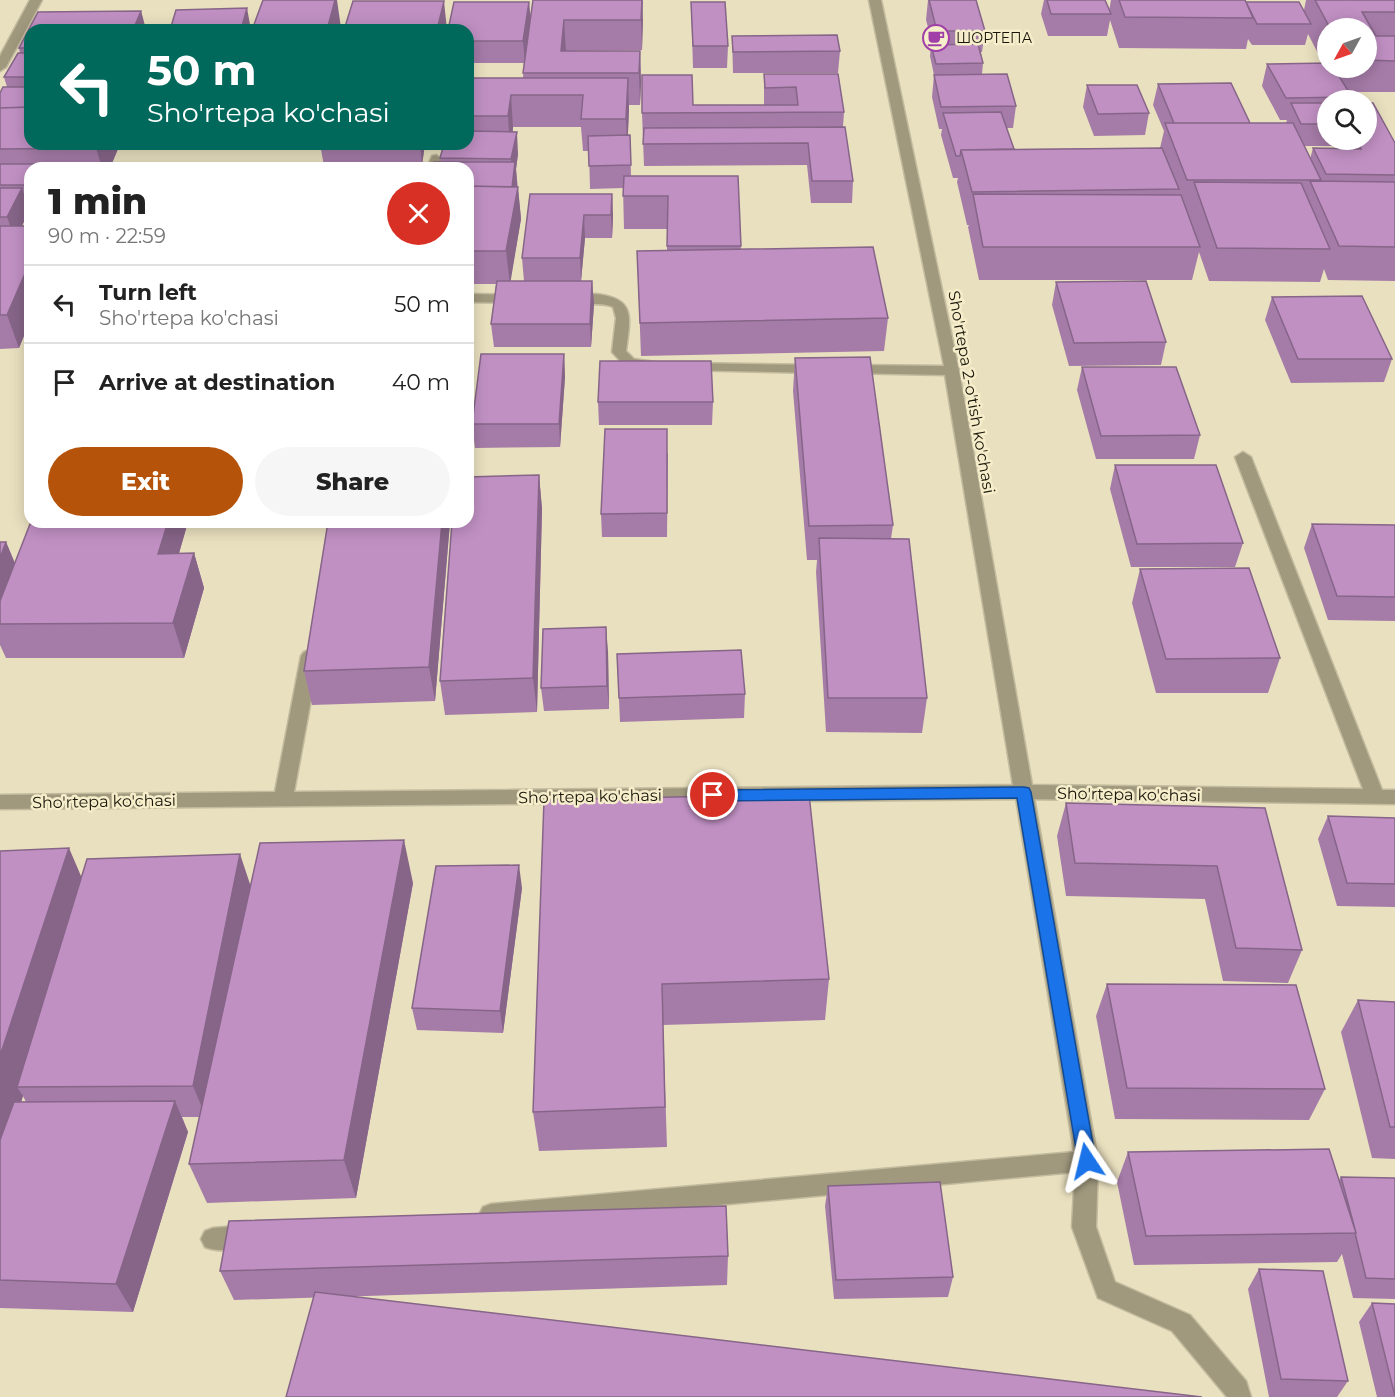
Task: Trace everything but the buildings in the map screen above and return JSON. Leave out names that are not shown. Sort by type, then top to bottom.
[{"type":"street","points":[[0,68],[36,0]]},
{"type":"street","name":"Sho'rtepa 2-o'tish ko'chasi","points":[[875,0],[952,371],[1087,1161],[1083,1227],[1106,1290],[1181,1323],[1237,1390],[1239,1397]]},
{"type":"street","points":[[474,298],[611,300],[620,306],[623,315],[619,352],[630,363],[667,367],[952,371]]},
{"type":"street","points":[[1243,457],[1376,797]]},
{"type":"street","points":[[284,799],[313,638]]},
{"type":"street","name":"Sho'rtepa ko'chasi","points":[[0,802],[1024,792],[1395,797]]},
{"type":"street","points":[[474,1216],[1087,1161]]},
{"type":"street","points":[[213,1239],[272,1234]]},
{"type":"place","name":"ШОРТЕПА","points":[[936,38]]},
{"type":"route","points":[[713,795],[1024,792],[1087,1161]]}]
